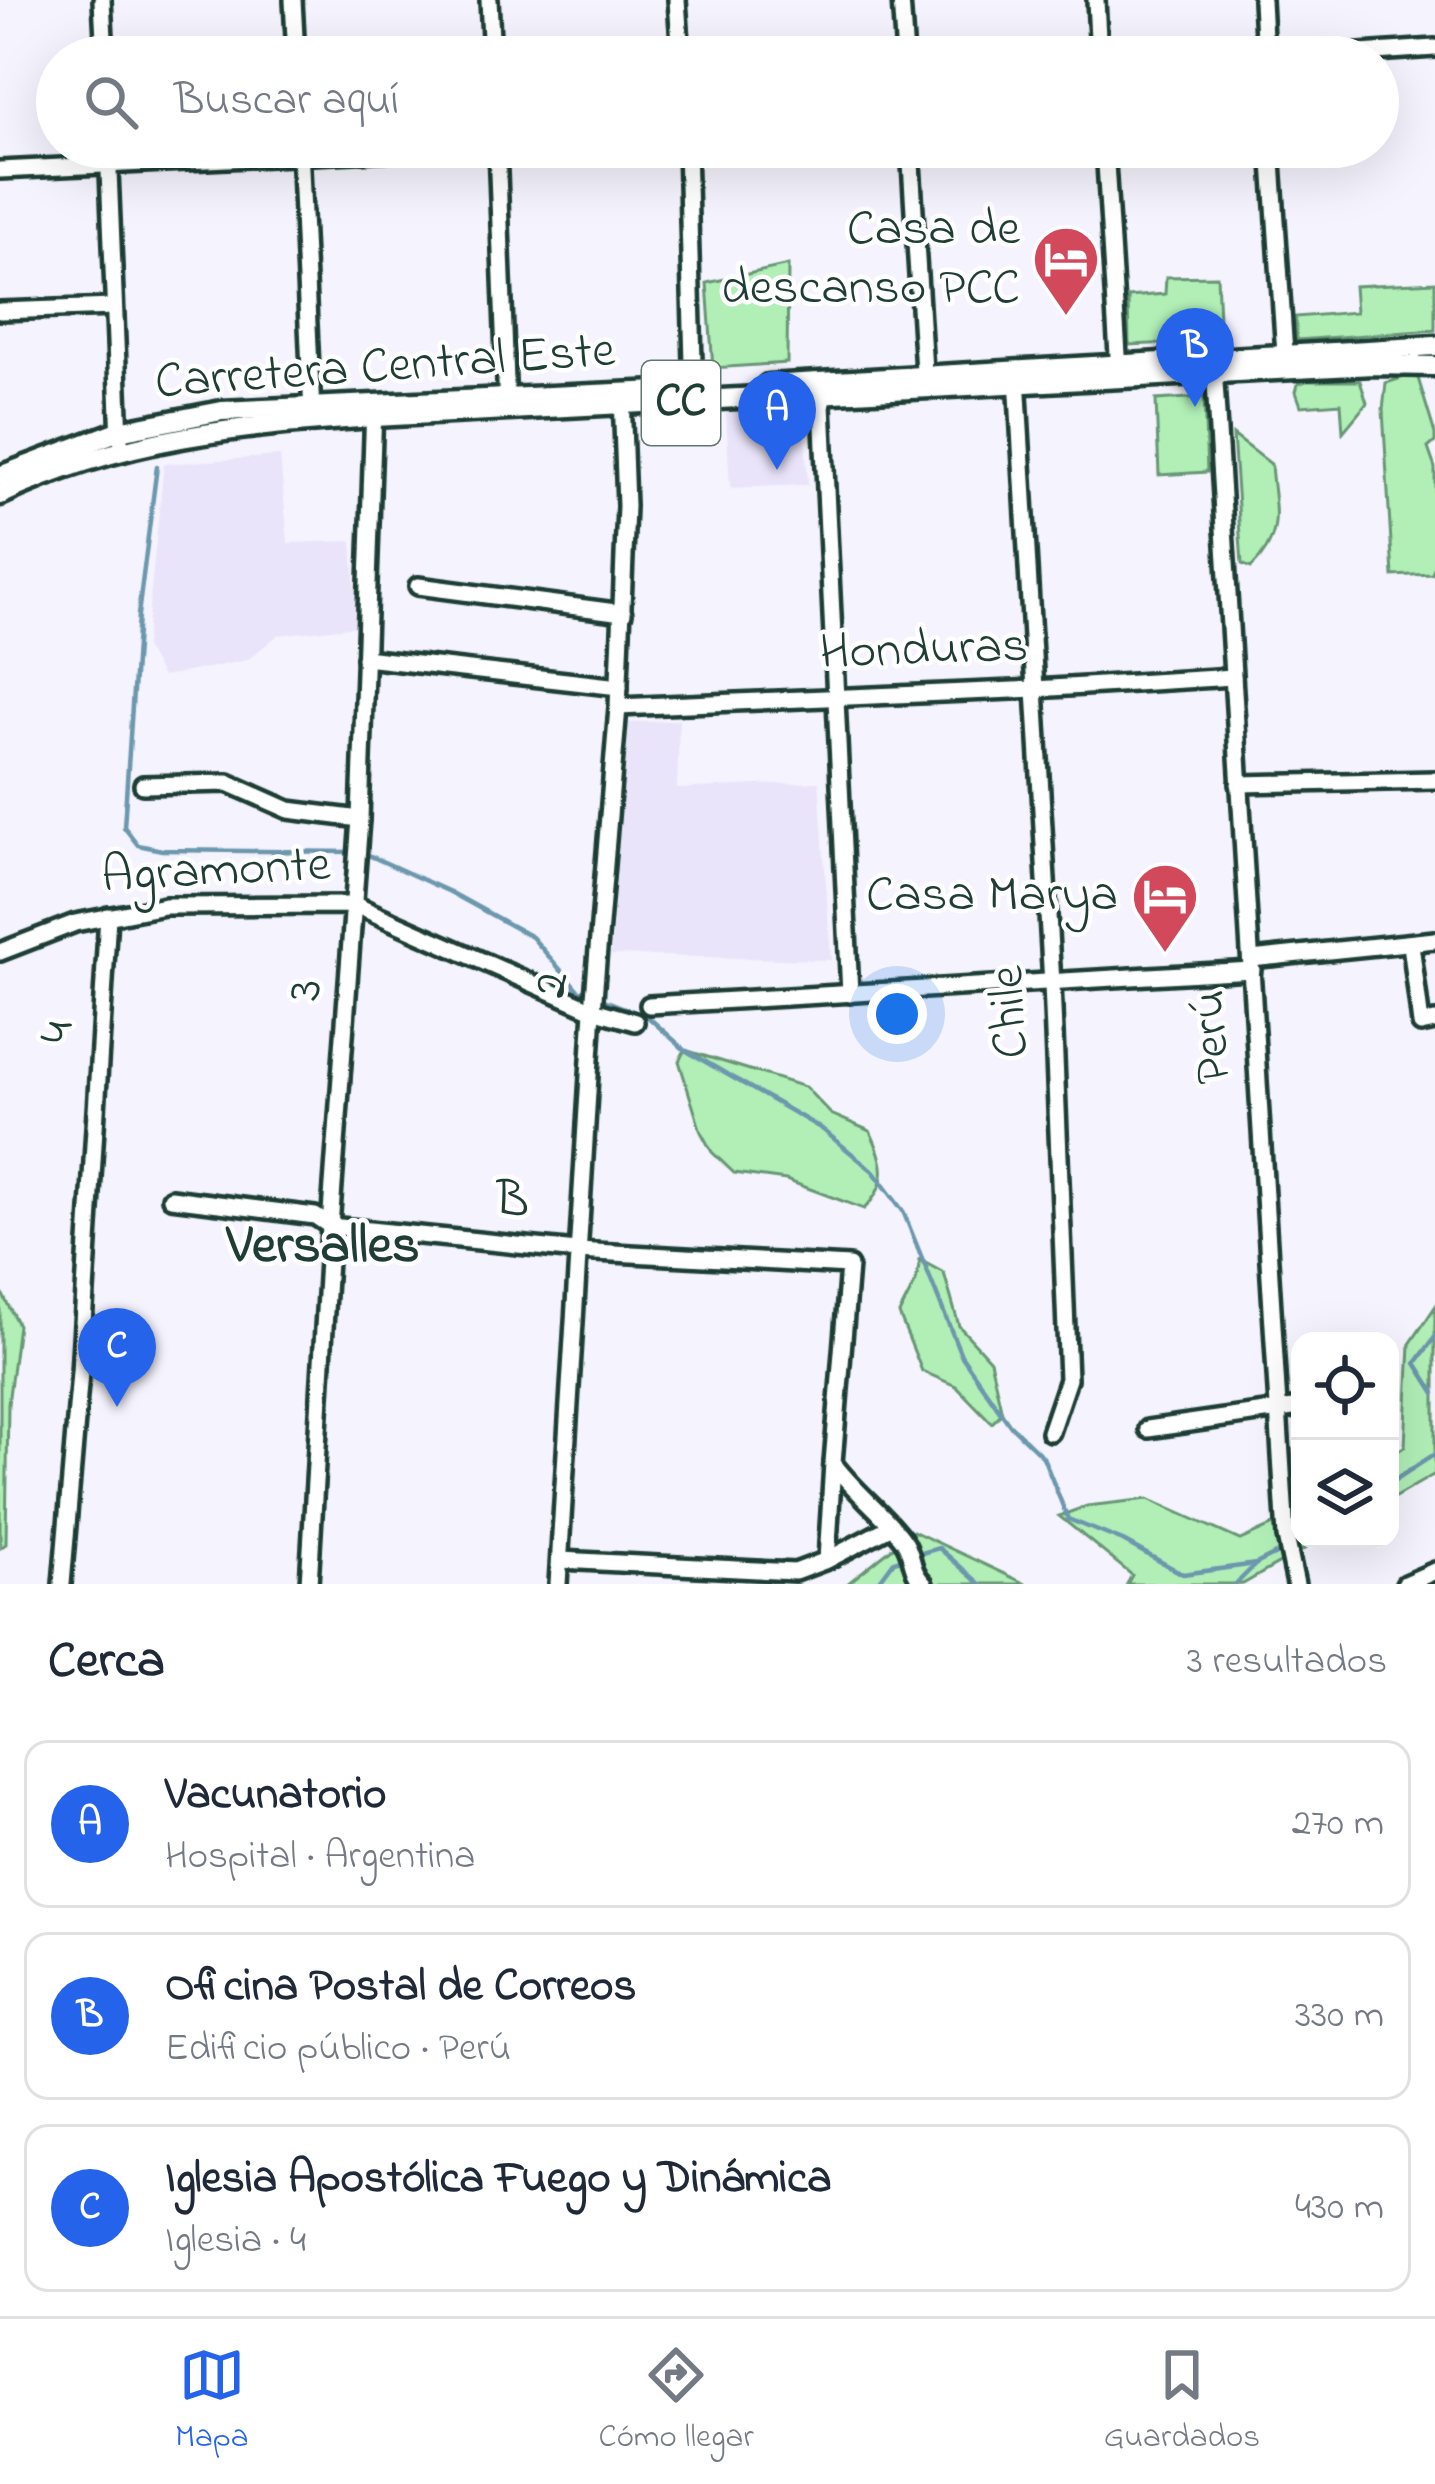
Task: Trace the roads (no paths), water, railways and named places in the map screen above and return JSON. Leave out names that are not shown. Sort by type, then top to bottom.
[{"type":"main road","name":"Carretera Central Este","points":[[1214,375],[1285,354],[1433,353]]},
{"type":"main road","name":"Carretera Central Este","points":[[0,476],[222,411],[312,413],[1119,372],[1214,375],[1433,353]]},
{"type":"main road","name":"Carretera Central Este","points":[[0,495],[120,440]]},
{"type":"street","points":[[103,0],[104,36]]},
{"type":"street","points":[[293,0],[295,36]]},
{"type":"street","points":[[489,0],[491,36]]},
{"type":"street","points":[[677,0],[680,36]]},
{"type":"street","points":[[902,0],[904,36]]},
{"type":"street","points":[[1096,0],[1098,36]]},
{"type":"street","points":[[1262,0],[1264,36]]},
{"type":"street","points":[[1399,50],[1435,48]]},
{"type":"street","points":[[0,170],[36,165]]},
{"type":"street","points":[[108,168],[120,440]]},
{"type":"street","points":[[302,168],[312,413]]},
{"type":"street","points":[[498,168],[507,404]]},
{"type":"street","points":[[689,168],[694,396]]},
{"type":"street","points":[[911,168],[925,383]]},
{"type":"street","points":[[1106,168],[1119,372]]},
{"type":"street","points":[[1272,168],[1285,354]]},
{"type":"street","points":[[0,311],[114,307]]},
{"type":"street","name":"Perú","points":[[1214,375],[1286,1537],[1296,1584]]},
{"type":"street","name":"Chile","points":[[1017,378],[1052,984],[1068,1379],[1050,1432]]},
{"type":"street","points":[[821,388],[850,994]]},
{"type":"street","name":"2","points":[[558,1584],[593,1010],[618,707],[626,506],[622,399]]},
{"type":"street","name":"3","points":[[309,1584],[360,819],[374,409]]},
{"type":"street","points":[[418,586],[623,613]]},
{"type":"street","points":[[365,658],[619,686]]},
{"type":"street","name":"Honduras","points":[[618,707],[1233,676]]},
{"type":"street","points":[[1239,784],[1435,780]]},
{"type":"street","points":[[143,785],[228,784],[289,810],[360,819]]},
{"type":"street","name":"Agramonte","points":[[0,952],[74,923],[165,906],[355,905],[593,1010],[634,1022]]},
{"type":"street","name":"4","points":[[62,1584],[80,1373],[107,916]]},
{"type":"street","points":[[649,1005],[1052,984],[1435,940]]},
{"type":"street","points":[[1411,944],[1421,1024],[1435,1021]]},
{"type":"street","name":"B","points":[[171,1198],[315,1216],[330,1226],[577,1251],[849,1266],[833,1463]]},
{"type":"street","points":[[1148,1429],[1291,1407]]},
{"type":"street","points":[[827,1561],[833,1463]]},
{"type":"street","points":[[833,1463],[909,1550],[912,1568],[923,1584]]},
{"type":"street","points":[[560,1560],[795,1572],[827,1561],[890,1527]]},
{"type":"street","points":[[1405,1584],[1435,1571]]},
{"type":"waterway","points":[[157,466],[138,615],[124,827],[138,845],[162,850],[352,852]]},
{"type":"waterway","points":[[364,853],[532,937],[578,990],[588,994]]},
{"type":"waterway","points":[[599,998],[648,1017],[685,1050],[822,1129],[873,1171],[903,1211],[961,1355],[1009,1424],[1043,1457],[1068,1519],[1123,1541],[1183,1574],[1256,1564]]},
{"type":"waterway","points":[[1435,1337],[1416,1363],[1435,1393]]},
{"type":"waterway","points":[[1399,1477],[1435,1454]]},
{"type":"waterway","points":[[1236,1584],[1256,1564],[1291,1546]]},
{"type":"waterway","points":[[877,1584],[894,1561],[939,1548],[980,1584]]},
{"type":"place","name":"Casa de descanso PCC","points":[[1066,318]]},
{"type":"place","name":"Oficina Postal de Correos","points":[[1195,407]]},
{"type":"place","name":"Vacunatorio","points":[[777,470]]},
{"type":"place","name":"Casa Marya","points":[[1165,955]]},
{"type":"place","name":"Iglesia Apostólica Fuego y Dinámica","points":[[117,1407]]},
{"type":"district","name":"Versalles","points":[[323,1248]]}]
